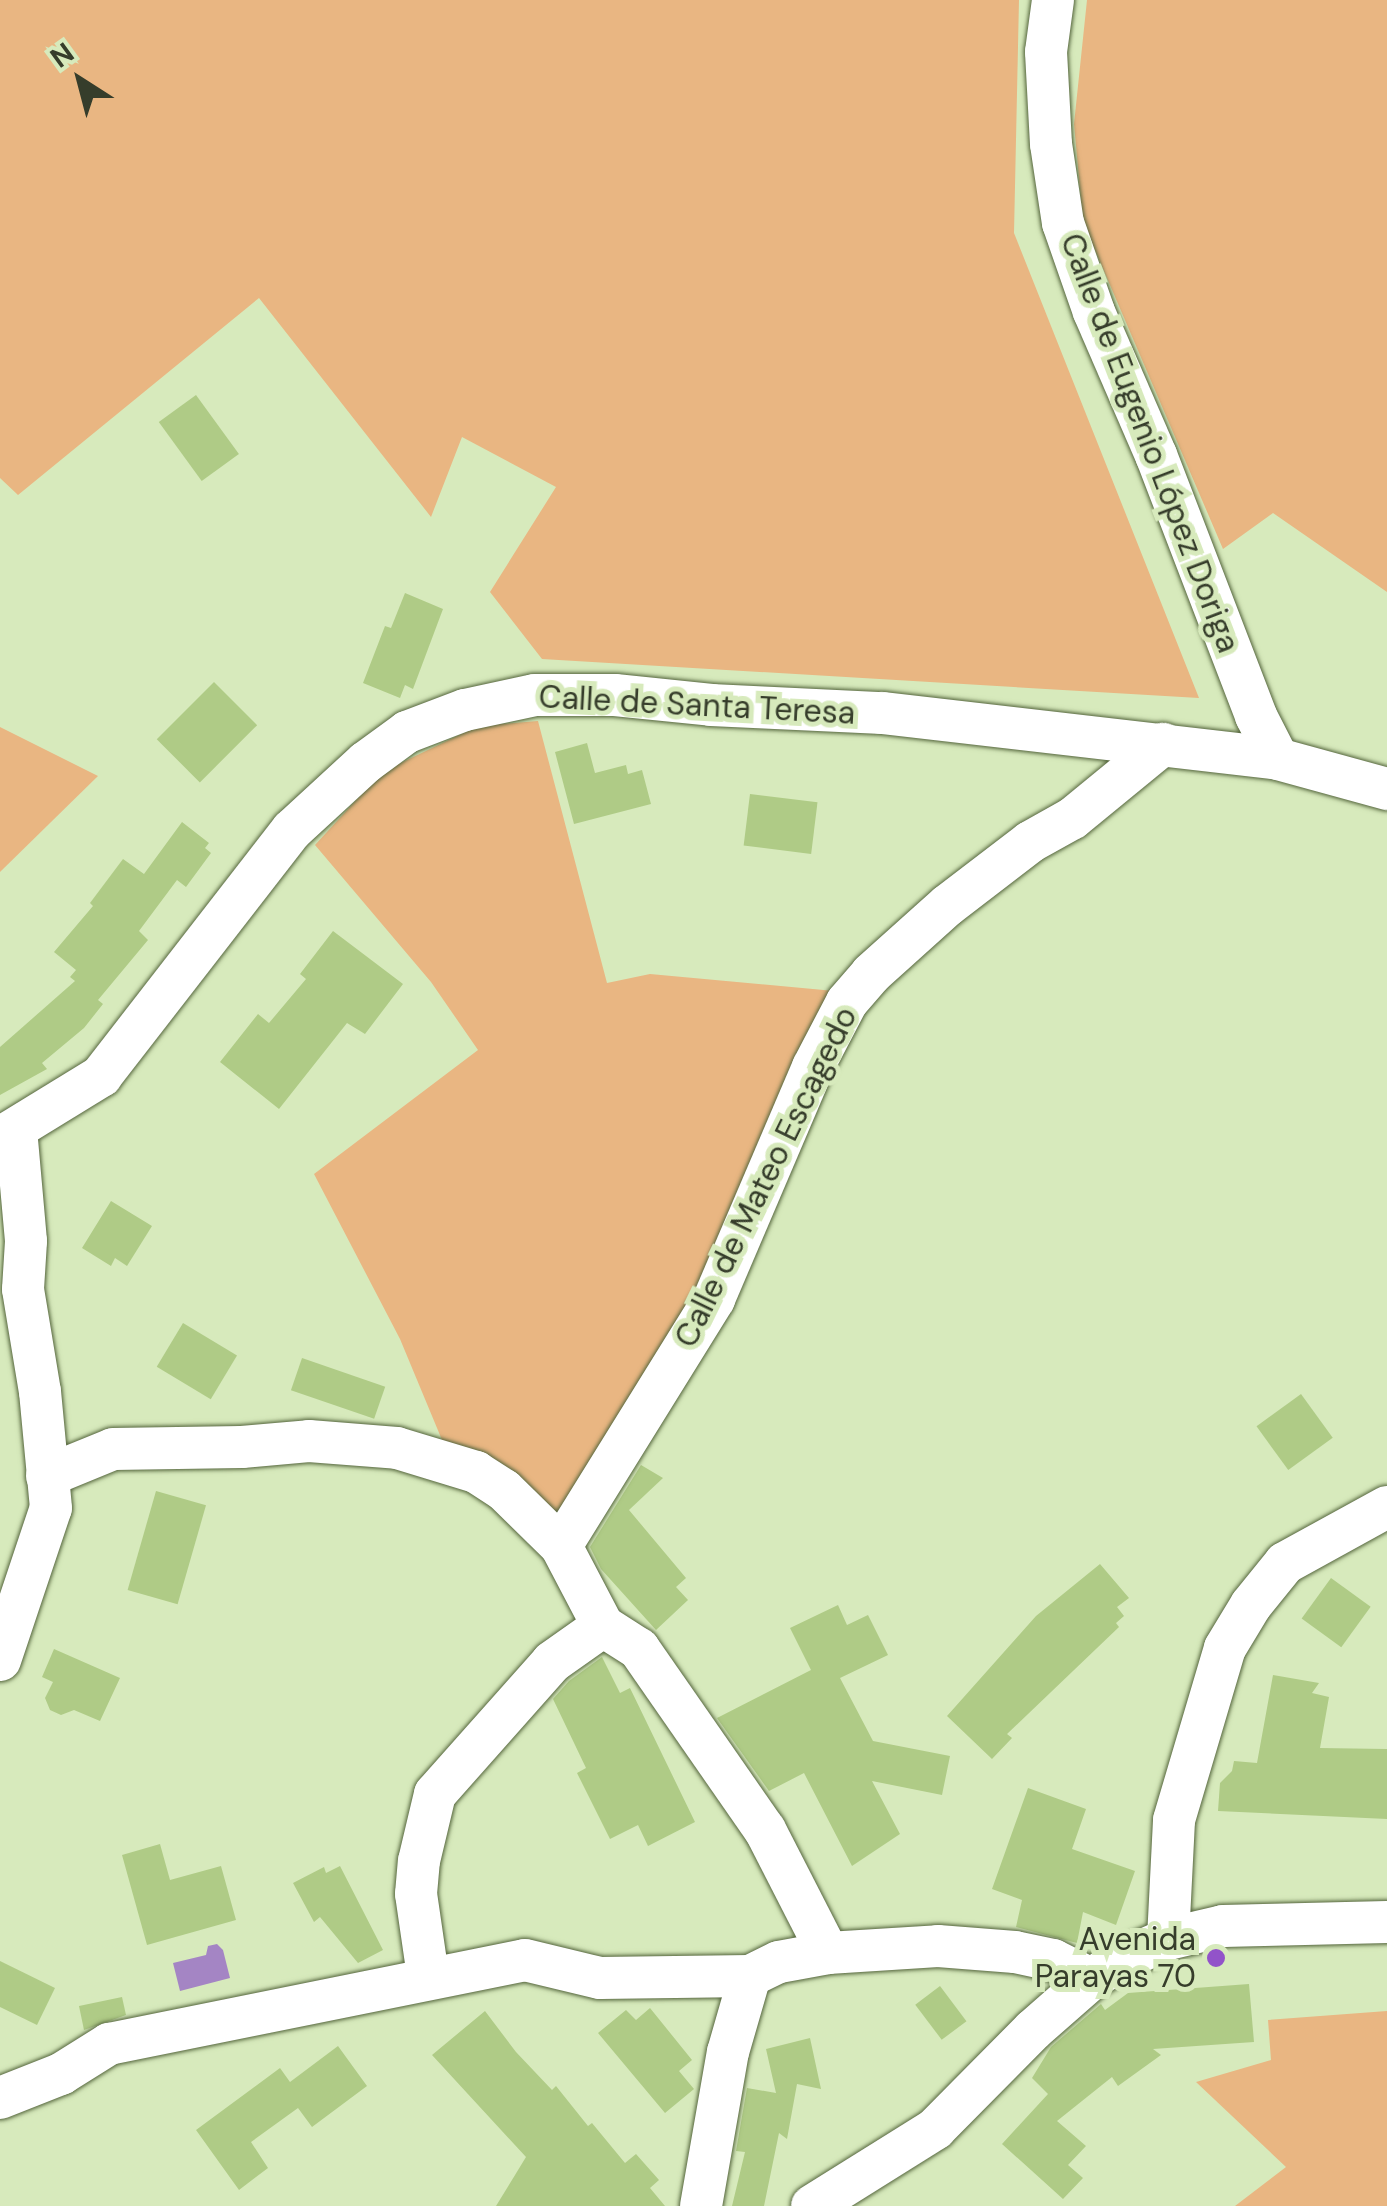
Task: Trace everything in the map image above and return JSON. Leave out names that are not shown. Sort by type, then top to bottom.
[{"type":"street","name":"Calle de Eugenio López Doriga","points":[[1054,0],[1046,52],[1051,144],[1063,223],[1094,312],[1156,455],[1256,716],[1278,758]]},
{"type":"street","name":"Calle de Santa Teresa","points":[[8,1134],[101,1076],[292,830],[366,762],[406,732],[466,710],[535,695],[616,694],[711,705],[884,713],[1278,758],[1387,789]]},
{"type":"street","name":"Calle de Mateo Escagedo","points":[[561,1546],[714,1299],[813,1067],[847,1002],[871,974],[948,905],[1030,842],[1073,818],[1163,744]]},
{"type":"street","points":[[0,1660],[51,1508],[40,1392],[23,1288],[26,1241],[8,1134]]},
{"type":"street","points":[[46,1476],[113,1449],[359,1442],[397,1448],[476,1472],[504,1490],[561,1546],[603,1626],[639,1649],[733,1781],[791,1876],[828,1953]]},
{"type":"street","points":[[1168,1939],[1174,1820],[1225,1648],[1251,1605],[1285,1564],[1387,1507]]},
{"type":"street","points":[[428,1976],[416,1894],[418,1861],[436,1794],[552,1662],[603,1626]]},
{"type":"street","points":[[812,2206],[935,2129],[1091,1978],[1168,1939],[1223,1926],[1387,1922]]},
{"type":"street","points":[[0,2098],[61,2074],[109,2044],[428,1976],[525,1960],[600,1978],[750,1976],[779,1962],[828,1953],[938,1946],[1015,1952],[1053,1960],[1091,1978]]},
{"type":"street","points":[[702,2206],[728,2052],[750,1976]]},
{"type":"shaded area","points":[[0,0],[1019,0],[1014,233],[1199,698],[542,659],[490,592],[556,487],[462,437],[431,517],[259,298],[18,495],[0,478]]},
{"type":"shaded area","points":[[1087,0],[1387,0],[1387,592],[1273,513],[1223,549],[1083,222],[1074,124]]},
{"type":"shaded area","points":[[538,721],[607,983],[650,974],[845,992],[701,1285],[564,1519],[442,1440],[400,1339],[314,1174],[478,1050],[431,982],[315,845],[382,772],[478,726]]},
{"type":"shaded area","points":[[0,727],[98,776],[0,872]]},
{"type":"shaded area","points":[[217,1944],[223,1950],[230,1978],[180,1991],[173,1963],[206,1955],[208,1946]]},
{"type":"shaded area","points":[[1387,2011],[1387,2206],[1235,2206],[1286,2167],[1196,2082],[1271,2060],[1268,2020]]},
{"type":"building","points":[[196,395],[239,454],[202,481],[159,422]]},
{"type":"building","points":[[405,593],[443,609],[413,689],[405,685],[400,698],[363,683],[385,626],[391,628]]},
{"type":"building","points":[[214,682],[257,725],[200,782],[157,739]]},
{"type":"building","points":[[587,743],[595,773],[626,765],[628,774],[642,770],[651,804],[574,824],[555,752]]},
{"type":"building","points":[[750,794],[817,802],[811,854],[744,846]]},
{"type":"building","points":[[182,822],[209,843],[205,848],[211,853],[186,887],[177,880],[139,931],[148,940],[98,1000],[103,1004],[84,1028],[42,1063],[47,1069],[0,1095],[0,1047],[75,981],[70,977],[76,970],[54,952],[93,906],[90,903],[123,859],[144,874]]},
{"type":"building","points":[[333,931],[403,984],[365,1034],[347,1023],[279,1109],[220,1062],[258,1014],[269,1023],[306,979],[300,974]]},
{"type":"building","points":[[111,1201],[152,1226],[127,1266],[115,1258],[111,1266],[82,1248]]},
{"type":"building","points":[[183,1323],[237,1355],[211,1399],[157,1367]]},
{"type":"building","points":[[302,1358],[385,1387],[374,1419],[291,1390]]},
{"type":"building","points":[[1301,1394],[1333,1438],[1288,1470],[1257,1426]]},
{"type":"building","points":[[641,1465],[663,1478],[629,1510],[686,1578],[676,1587],[688,1600],[656,1630],[601,1569],[590,1547]]},
{"type":"building","points":[[156,1491],[206,1505],[178,1604],[128,1590]]},
{"type":"building","points":[[1100,1564],[1129,1598],[1117,1607],[1124,1616],[1116,1623],[1119,1627],[1007,1734],[1012,1738],[992,1759],[947,1716],[1036,1616]]},
{"type":"building","points":[[1331,1578],[1371,1607],[1341,1647],[1302,1618]]},
{"type":"building","points":[[838,1605],[847,1625],[868,1615],[888,1655],[840,1678],[873,1741],[950,1756],[942,1795],[872,1781],[900,1834],[852,1866],[804,1773],[769,1791],[717,1718],[811,1670],[790,1628]]},
{"type":"building","points":[[54,1649],[120,1678],[100,1721],[74,1710],[61,1715],[50,1710],[45,1698],[53,1682],[42,1677]]},
{"type":"building","points":[[602,1657],[620,1693],[630,1688],[695,1822],[648,1846],[638,1825],[610,1839],[577,1773],[586,1768],[553,1699],[569,1681]]},
{"type":"building","points":[[1273,1675],[1319,1683],[1312,1693],[1329,1697],[1320,1748],[1387,1749],[1387,1819],[1218,1811],[1220,1783],[1232,1771],[1234,1761],[1257,1763]]},
{"type":"building","points":[[1028,1788],[1086,1809],[1072,1849],[1135,1871],[1116,1925],[1083,1912],[1077,1943],[1016,1927],[1022,1900],[992,1889]]},
{"type":"building","points":[[160,1844],[170,1880],[221,1866],[236,1920],[147,1945],[122,1855]]},
{"type":"building","points":[[340,1866],[383,1950],[358,1963],[320,1917],[314,1922],[293,1883],[324,1867],[326,1873]]},
{"type":"building","points":[[0,1961],[55,1988],[37,2025],[0,2007]]},
{"type":"building","points":[[1249,1984],[1254,2042],[1153,2049],[1161,2055],[1118,2086],[1112,2077],[1057,2121],[1086,2146],[1068,2165],[1083,2178],[1063,2199],[1002,2144],[1048,2094],[1032,2078],[1051,2047],[1101,2004],[1105,2010],[1128,1993]]},
{"type":"building","points":[[940,1986],[966,2021],[942,2040],[915,2005]]},
{"type":"building","points":[[122,1997],[126,2015],[84,2030],[79,2006]]},
{"type":"building","points":[[650,2008],[692,2060],[679,2071],[694,2089],[665,2113],[598,2033],[626,2010],[636,2020]]},
{"type":"building","points":[[485,2011],[516,2052],[552,2090],[556,2086],[625,2163],[636,2154],[659,2180],[650,2188],[665,2206],[496,2206],[526,2157],[432,2055]]},
{"type":"building","points":[[810,2038],[821,2089],[797,2084],[787,2139],[779,2133],[764,2206],[732,2206],[745,2152],[736,2151],[747,2088],[776,2093],[766,2049]]},
{"type":"building","points":[[338,2046],[367,2086],[312,2127],[298,2108],[251,2142],[268,2168],[239,2190],[196,2130],[280,2068],[290,2082]]},
{"type":"place","name":"Avenida Parayas 70","points":[[1216,1958]]}]
